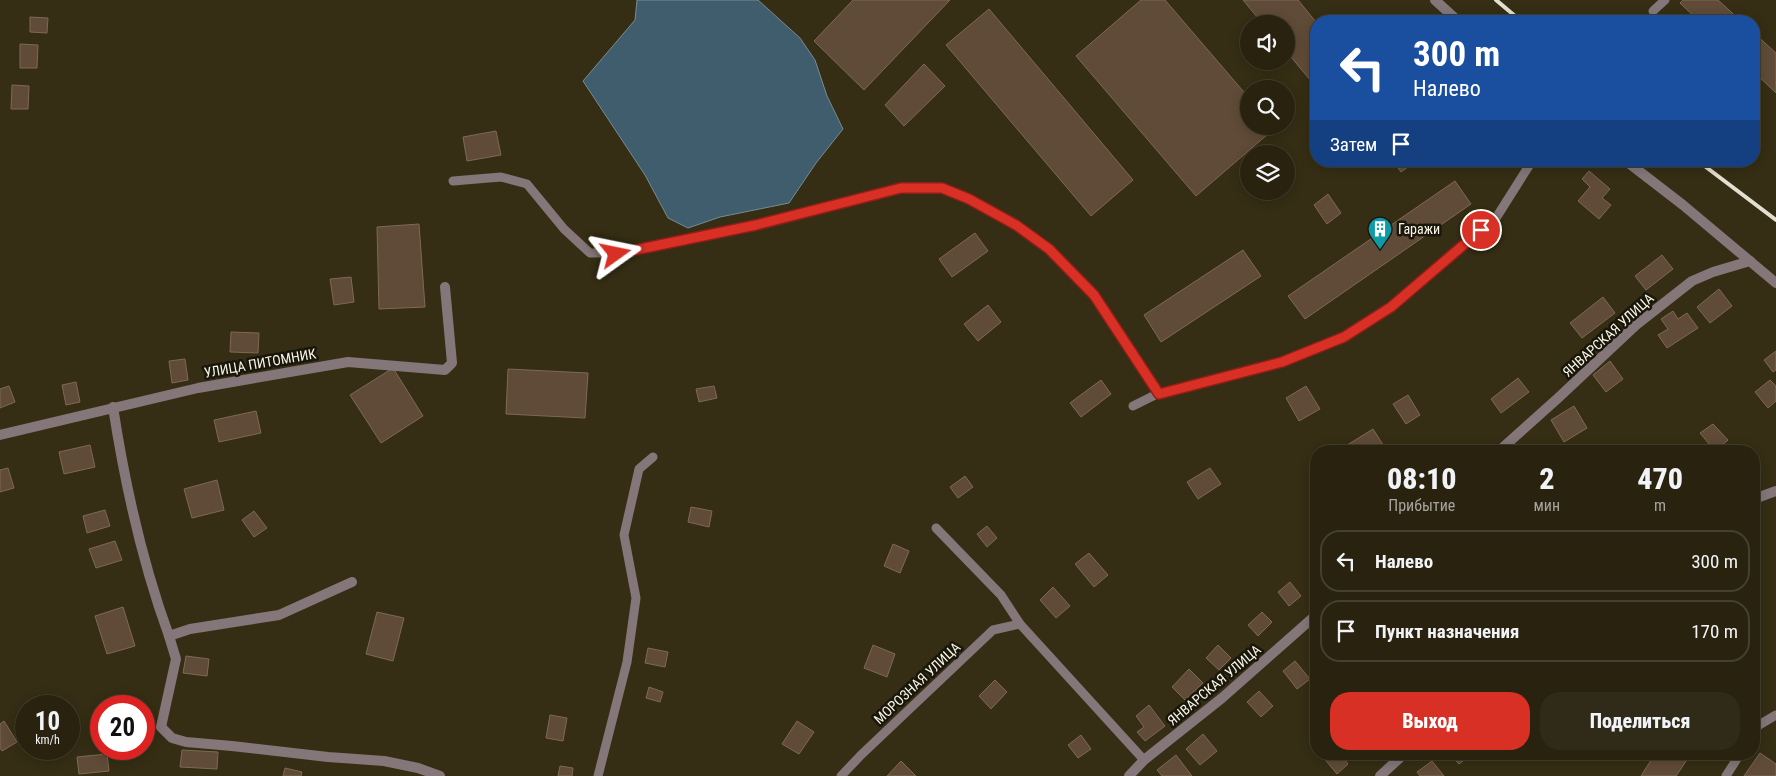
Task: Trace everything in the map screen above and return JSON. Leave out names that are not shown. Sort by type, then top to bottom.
[{"type":"street","points":[[1434,0],[1451,15]]},
{"type":"street","points":[[1634,167],[1684,205],[1776,283]]},
{"type":"street","name":"ЯНВАРСКАЯ УЛИЦА","points":[[1505,445],[1557,400],[1636,326],[1692,281],[1713,272],[1750,261]]},
{"type":"street","name":"УЛИЦА ПИТОМНИК","points":[[0,436],[113,407],[198,388],[348,362],[445,370],[452,363],[445,287]]},
{"type":"street","points":[[113,407],[122,464],[141,550],[176,659],[161,727],[172,738],[186,742],[384,761],[418,768],[440,776]]},
{"type":"street","points":[[1760,497],[1776,491]]},
{"type":"street","points":[[169,636],[190,629],[279,615],[352,582]]},
{"type":"street","name":"ЯНВАРСКАЯ УЛИЦА","points":[[1129,776],[1144,760],[1222,698],[1310,620]]},
{"type":"street","points":[[1380,776],[1397,760]]},
{"type":"lane","points":[[1653,11],[1665,0]]},
{"type":"lane","points":[[1133,406],[1159,394],[1282,362],[1344,337],[1391,307],[1496,218],[1528,167]]},
{"type":"lane","points":[[453,181],[501,177],[527,184],[564,230],[590,253],[616,254],[756,225],[901,188],[942,188],[969,199],[1016,225],[1049,249],[1094,295],[1159,394]]},
{"type":"lane","points":[[598,776],[627,662],[636,598],[624,535],[639,469],[653,457]]},
{"type":"lane","points":[[936,528],[1001,596],[1020,624],[1144,760]]},
{"type":"lane","name":"МОРОЗНАЯ УЛИЦА","points":[[841,776],[860,755],[993,630],[1020,624]]},
{"type":"lane","points":[[1760,724],[1776,715]]},
{"type":"lane","points":[[1726,776],[1736,760]]},
{"type":"water","points":[[637,0],[758,0],[800,38],[815,60],[827,96],[843,129],[816,163],[789,203],[720,217],[688,228],[668,218],[645,175],[583,81],[635,20]]},
{"type":"building","points":[[853,0],[950,0],[864,90],[814,41]]},
{"type":"building","points":[[1141,0],[1165,0],[1240,88],[1240,135],[1267,135],[1255,145],[1240,145],[1240,158],[1196,196],[1076,56]]},
{"type":"building","points":[[1243,0],[1298,0],[1310,15],[1310,80],[1295,62],[1295,15],[1256,15]]},
{"type":"building","points":[[1683,0],[1718,0],[1734,15],[1693,15],[1680,3]]},
{"type":"building","points":[[989,9],[1133,180],[1091,216],[946,45]]},
{"type":"building","points":[[30,17],[48,18],[47,33],[30,32]]},
{"type":"building","points":[[1760,38],[1776,53],[1776,93],[1760,78]]},
{"type":"building","points":[[20,44],[38,45],[37,68],[20,68]]},
{"type":"building","points":[[924,64],[945,86],[904,126],[885,105]]},
{"type":"building","points":[[12,85],[29,86],[28,109],[11,109]]},
{"type":"building","points":[[496,131],[501,155],[467,161],[463,137]]},
{"type":"building","points":[[1397,167],[1408,167],[1401,172]]},
{"type":"building","points":[[1589,171],[1610,189],[1602,198],[1611,205],[1599,219],[1578,201],[1590,187],[1582,179]]},
{"type":"building","name":"Гаражи","points":[[1455,181],[1471,204],[1305,319],[1288,296]]},
{"type":"building","points":[[1328,194],[1341,213],[1327,224],[1314,205]]},
{"type":"building","points":[[419,224],[425,307],[379,309],[377,227]]},
{"type":"building","points":[[975,233],[988,251],[952,277],[939,259]]},
{"type":"building","points":[[1243,250],[1261,276],[1161,342],[1144,315]]},
{"type":"building","points":[[1662,255],[1673,269],[1646,290],[1635,276]]},
{"type":"building","points":[[351,277],[354,302],[334,305],[330,279]]},
{"type":"building","points":[[1719,289],[1732,306],[1710,323],[1697,307]]},
{"type":"building","points":[[1603,297],[1615,313],[1582,338],[1570,323]]},
{"type":"building","points":[[988,305],[1001,322],[978,341],[964,324]]},
{"type":"building","points":[[1673,311],[1678,319],[1687,313],[1698,328],[1667,348],[1658,335],[1668,329],[1661,319]]},
{"type":"building","points":[[231,332],[259,333],[258,353],[230,352]]},
{"type":"building","points":[[1776,351],[1776,370],[1773,372],[1764,360]]},
{"type":"building","points":[[185,359],[188,380],[172,383],[169,361]]},
{"type":"building","points":[[1610,361],[1623,379],[1606,392],[1593,375]]},
{"type":"building","points":[[393,368],[423,416],[381,443],[350,395]]},
{"type":"building","points":[[508,369],[588,373],[585,418],[506,414]]},
{"type":"building","points":[[1518,378],[1529,392],[1501,413],[1491,399]]},
{"type":"building","points":[[1101,380],[1111,394],[1081,417],[1070,403]]},
{"type":"building","points":[[1770,380],[1776,386],[1776,401],[1768,408],[1755,392]]},
{"type":"building","points":[[76,382],[80,402],[66,405],[62,385]]},
{"type":"building","points":[[9,386],[15,402],[0,408],[0,389]]},
{"type":"building","points":[[714,386],[717,398],[699,402],[696,389]]},
{"type":"building","points":[[1306,386],[1320,409],[1299,421],[1286,398]]},
{"type":"building","points":[[1408,395],[1420,415],[1406,424],[1393,404]]},
{"type":"building","points":[[1574,406],[1587,428],[1564,442],[1551,420]]},
{"type":"building","points":[[256,411],[261,433],[219,442],[214,420]]},
{"type":"building","points":[[1713,424],[1728,440],[1722,445],[1710,445],[1700,433]]},
{"type":"building","points":[[1373,429],[1383,445],[1347,445]]},
{"type":"building","points":[[90,445],[95,467],[64,474],[59,452]]},
{"type":"building","points":[[8,468],[14,488],[0,492],[0,470]]},
{"type":"building","points":[[1210,468],[1221,484],[1198,499],[1187,482]]},
{"type":"building","points":[[965,476],[973,487],[958,498],[950,487]]},
{"type":"building","points":[[217,480],[224,510],[192,518],[184,489]]},
{"type":"building","points":[[691,507],[712,511],[709,527],[688,522]]},
{"type":"building","points":[[105,510],[110,526],[87,533],[83,516]]},
{"type":"building","points":[[254,511],[267,528],[254,537],[242,520]]},
{"type":"building","points":[[987,526],[997,538],[987,547],[977,534]]},
{"type":"building","points":[[115,541],[122,560],[96,568],[89,549]]},
{"type":"building","points":[[893,544],[909,551],[900,573],[884,566]]},
{"type":"building","points":[[1089,553],[1108,575],[1094,587],[1075,564]]},
{"type":"building","points":[[1290,582],[1301,596],[1289,606],[1278,592]]},
{"type":"building","points":[[1053,587],[1070,606],[1056,618],[1040,600]]},
{"type":"building","points":[[123,607],[135,646],[107,654],[95,616]]},
{"type":"building","points":[[377,612],[404,618],[393,661],[366,654]]},
{"type":"building","points":[[1262,612],[1272,622],[1258,636],[1248,625]]},
{"type":"building","points":[[873,645],[895,654],[887,677],[864,668]]},
{"type":"building","points":[[1218,645],[1231,658],[1219,670],[1206,658]]},
{"type":"building","points":[[648,648],[668,652],[665,667],[645,663]]},
{"type":"building","points":[[186,656],[209,659],[207,676],[183,673]]},
{"type":"building","points":[[1295,661],[1310,679],[1297,689],[1283,671]]},
{"type":"building","points":[[1189,669],[1203,683],[1185,700],[1172,687]]},
{"type":"building","points":[[995,680],[1007,692],[991,709],[979,696]]},
{"type":"building","points":[[649,687],[663,692],[660,702],[646,698]]},
{"type":"building","points":[[1259,691],[1273,706],[1261,717],[1247,702]]},
{"type":"building","points":[[1149,705],[1165,726],[1145,741],[1137,732],[1144,727],[1136,716]]},
{"type":"building","points":[[550,715],[567,718],[563,741],[546,738]]},
{"type":"building","points":[[4,721],[15,739],[15,743],[2,751],[0,748],[0,724]]},
{"type":"building","points":[[797,721],[814,732],[799,754],[782,744]]},
{"type":"building","points":[[1203,734],[1217,751],[1200,765],[1186,749]]},
{"type":"building","points":[[1081,735],[1091,749],[1078,758],[1068,745]]},
{"type":"building","points":[[182,750],[218,752],[217,769],[180,767]]},
{"type":"building","points":[[1760,753],[1776,764],[1776,776],[1744,776],[1755,760],[1760,760]]},
{"type":"building","points":[[1176,755],[1192,776],[1162,776],[1157,770]]},
{"type":"building","points":[[90,756],[90,760],[108,760],[109,771],[79,774],[77,760],[80,760],[80,757]]},
{"type":"building","points":[[1325,760],[1345,760],[1348,764],[1337,774]]},
{"type":"building","points":[[1455,760],[1464,760],[1459,764]]},
{"type":"building","points":[[1651,760],[1687,760],[1676,776],[1641,776]]},
{"type":"building","points":[[901,761],[916,776],[887,776]]},
{"type":"building","points":[[1432,761],[1444,776],[1420,776],[1417,772]]},
{"type":"building","points":[[560,766],[573,768],[572,776],[558,776]]},
{"type":"building","points":[[285,768],[302,772],[301,776],[283,776]]},
{"type":"railway","points":[[1496,0],[1514,15]]},
{"type":"railway","points":[[1706,167],[1776,220]]},
{"type":"place","name":"Гаражи","points":[[1380,250]]},
{"type":"route","points":[[616,254],[756,225],[901,188],[942,188],[969,199],[1016,225],[1049,249],[1094,295],[1159,394],[1282,362],[1344,337],[1391,307],[1481,230]]}]
